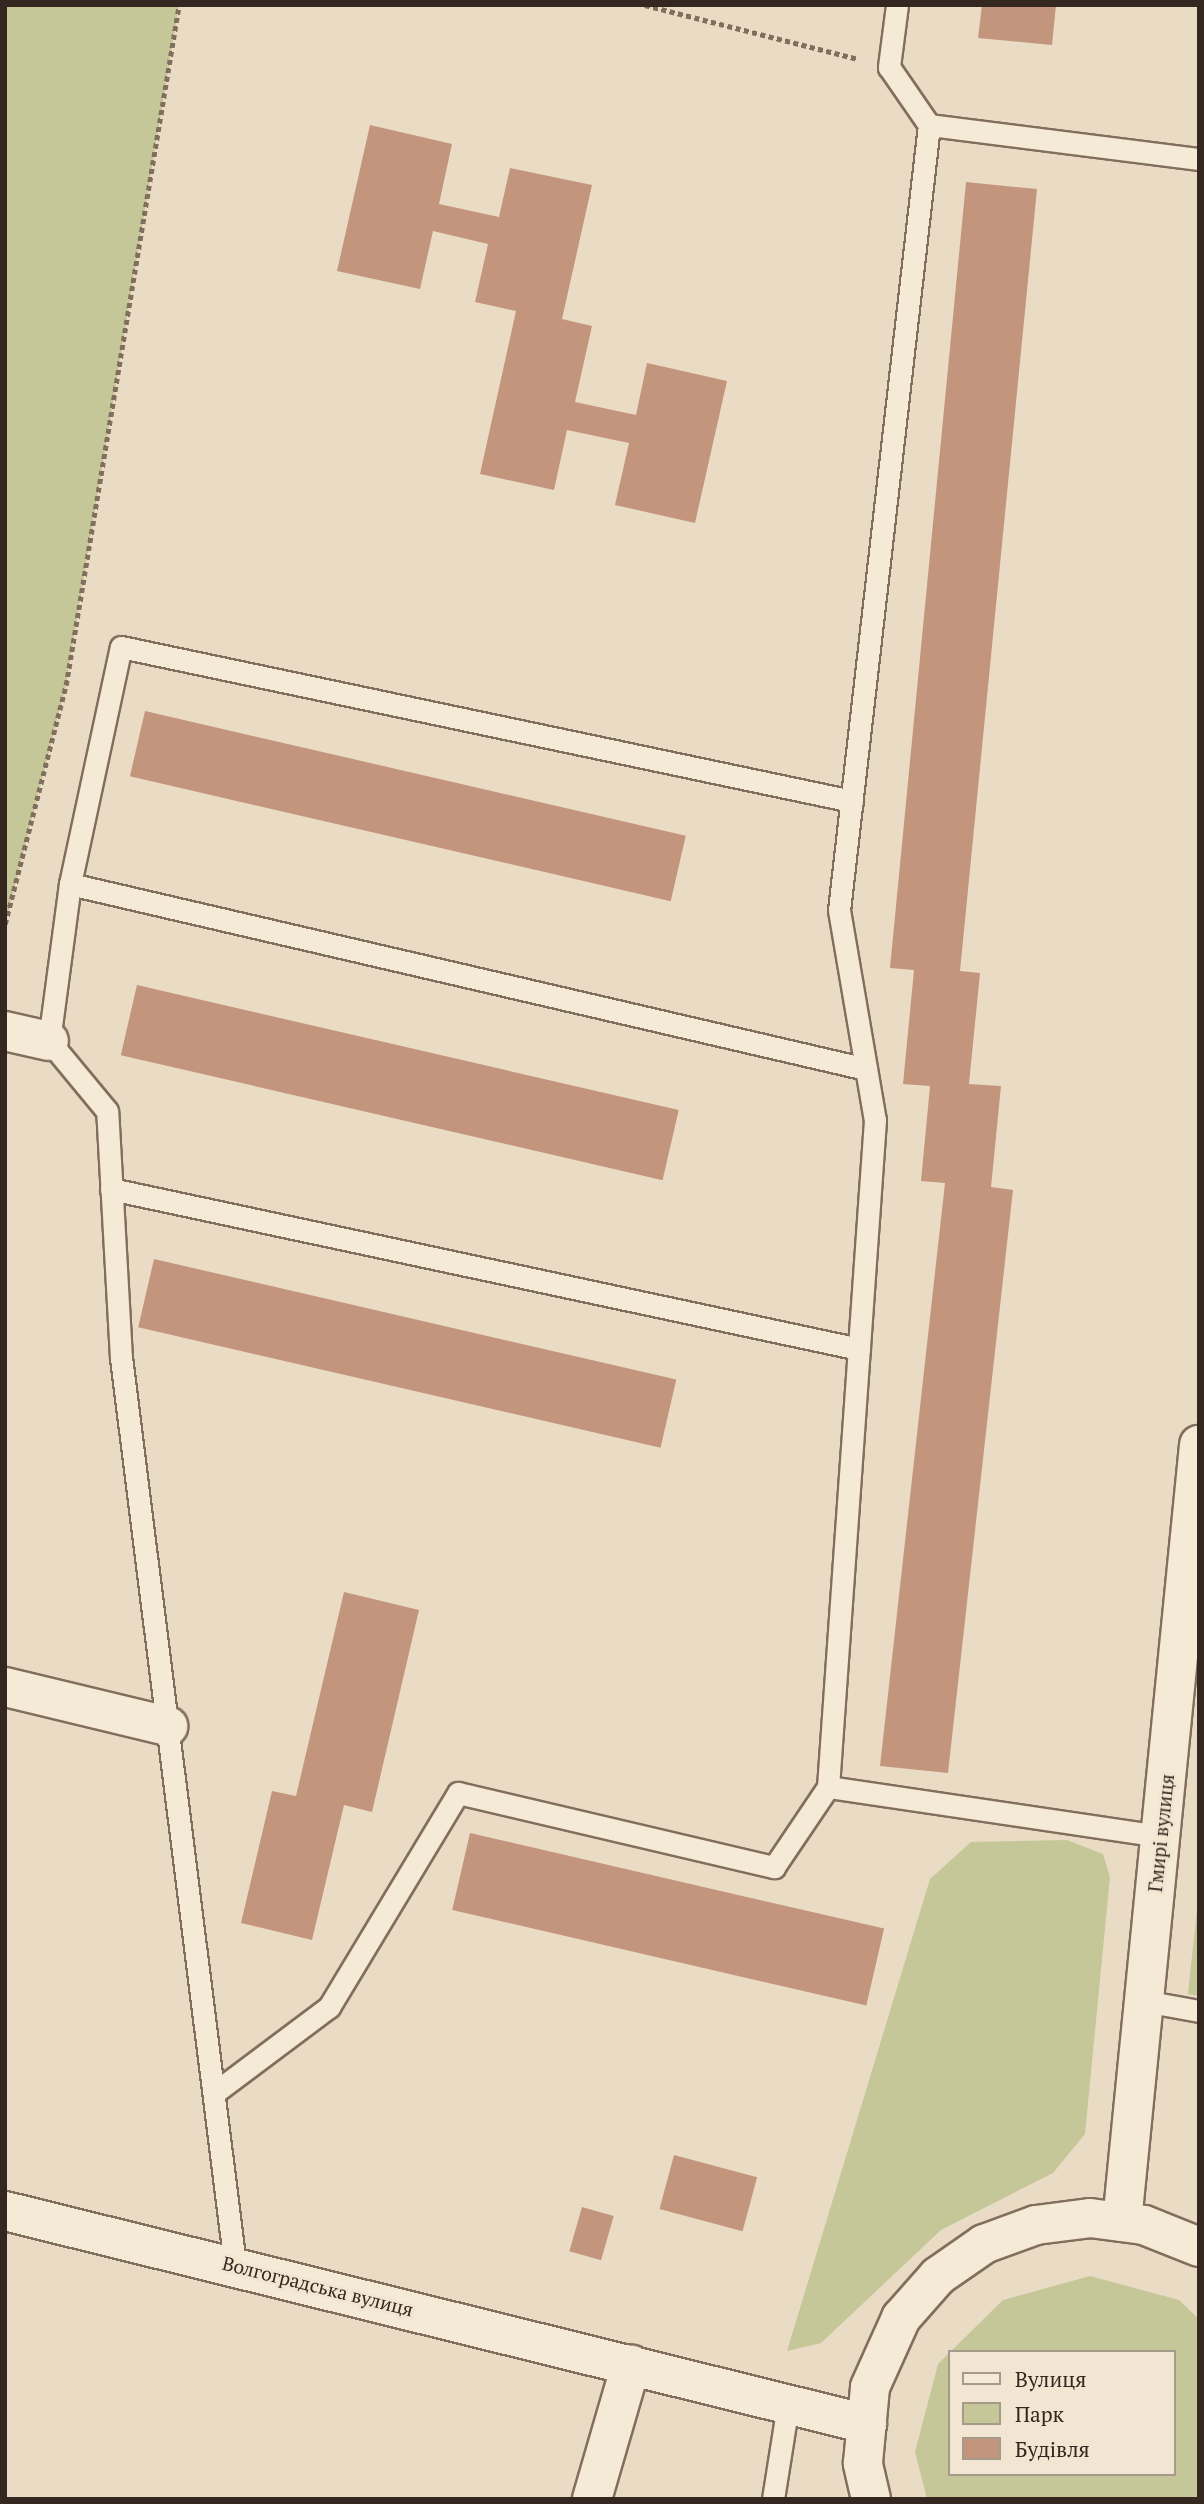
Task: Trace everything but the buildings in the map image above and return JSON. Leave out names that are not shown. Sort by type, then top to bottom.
[{"type":"street","points":[[5,1031],[49,1041]]},
{"type":"street","name":"Гмирі вулиця","points":[[1122,2222],[1199,1445]]},
{"type":"street","points":[[5,1687],[168,1726]]},
{"type":"street","name":"Волгоградська вулиця","points":[[5,2211],[235,2265],[867,2424]]},
{"type":"street","points":[[871,2499],[863,2463],[870,2387],[901,2318],[938,2276],[984,2244],[1036,2225],[1090,2218],[1122,2222],[1199,2247]]},
{"type":"street","points":[[593,2499],[631,2365]]},
{"type":"lane","points":[[214,2093],[329,2007],[458,1793],[774,1867],[828,1787],[875,1120],[839,910],[929,125],[889,67],[897,5]]},
{"type":"lane","points":[[929,125],[1199,159]]},
{"type":"lane","points":[[235,2265],[121,1359],[107,1111],[49,1041],[70,884],[121,647],[852,801]]},
{"type":"lane","points":[[70,884],[866,1069]]},
{"type":"lane","points":[[111,1189],[859,1349]]},
{"type":"lane","points":[[828,1787],[1160,1836]]},
{"type":"lane","points":[[1144,2001],[1199,2011]]},
{"type":"lane","points":[[773,2499],[788,2404]]},
{"type":"path","points":[[5,924],[66,685],[178,5]]},
{"type":"path","points":[[645,5],[889,67]]},
{"type":"green space","points":[[5,5],[179,5],[66,685],[5,925]]},
{"type":"green space","points":[[1067,1840],[1103,1854],[1110,1877],[1085,2134],[1053,2173],[941,2230],[821,2343],[787,2351],[930,1879],[971,1842]]},
{"type":"green space","points":[[1199,1890],[1199,1996],[1188,1994]]},
{"type":"green space","points":[[1090,2276],[1179,2300],[1199,2319],[1199,2499],[927,2499],[915,2452],[938,2364],[948,2354],[948,2476],[1176,2476],[1176,2350],[952,2350],[1003,2300]]}]
